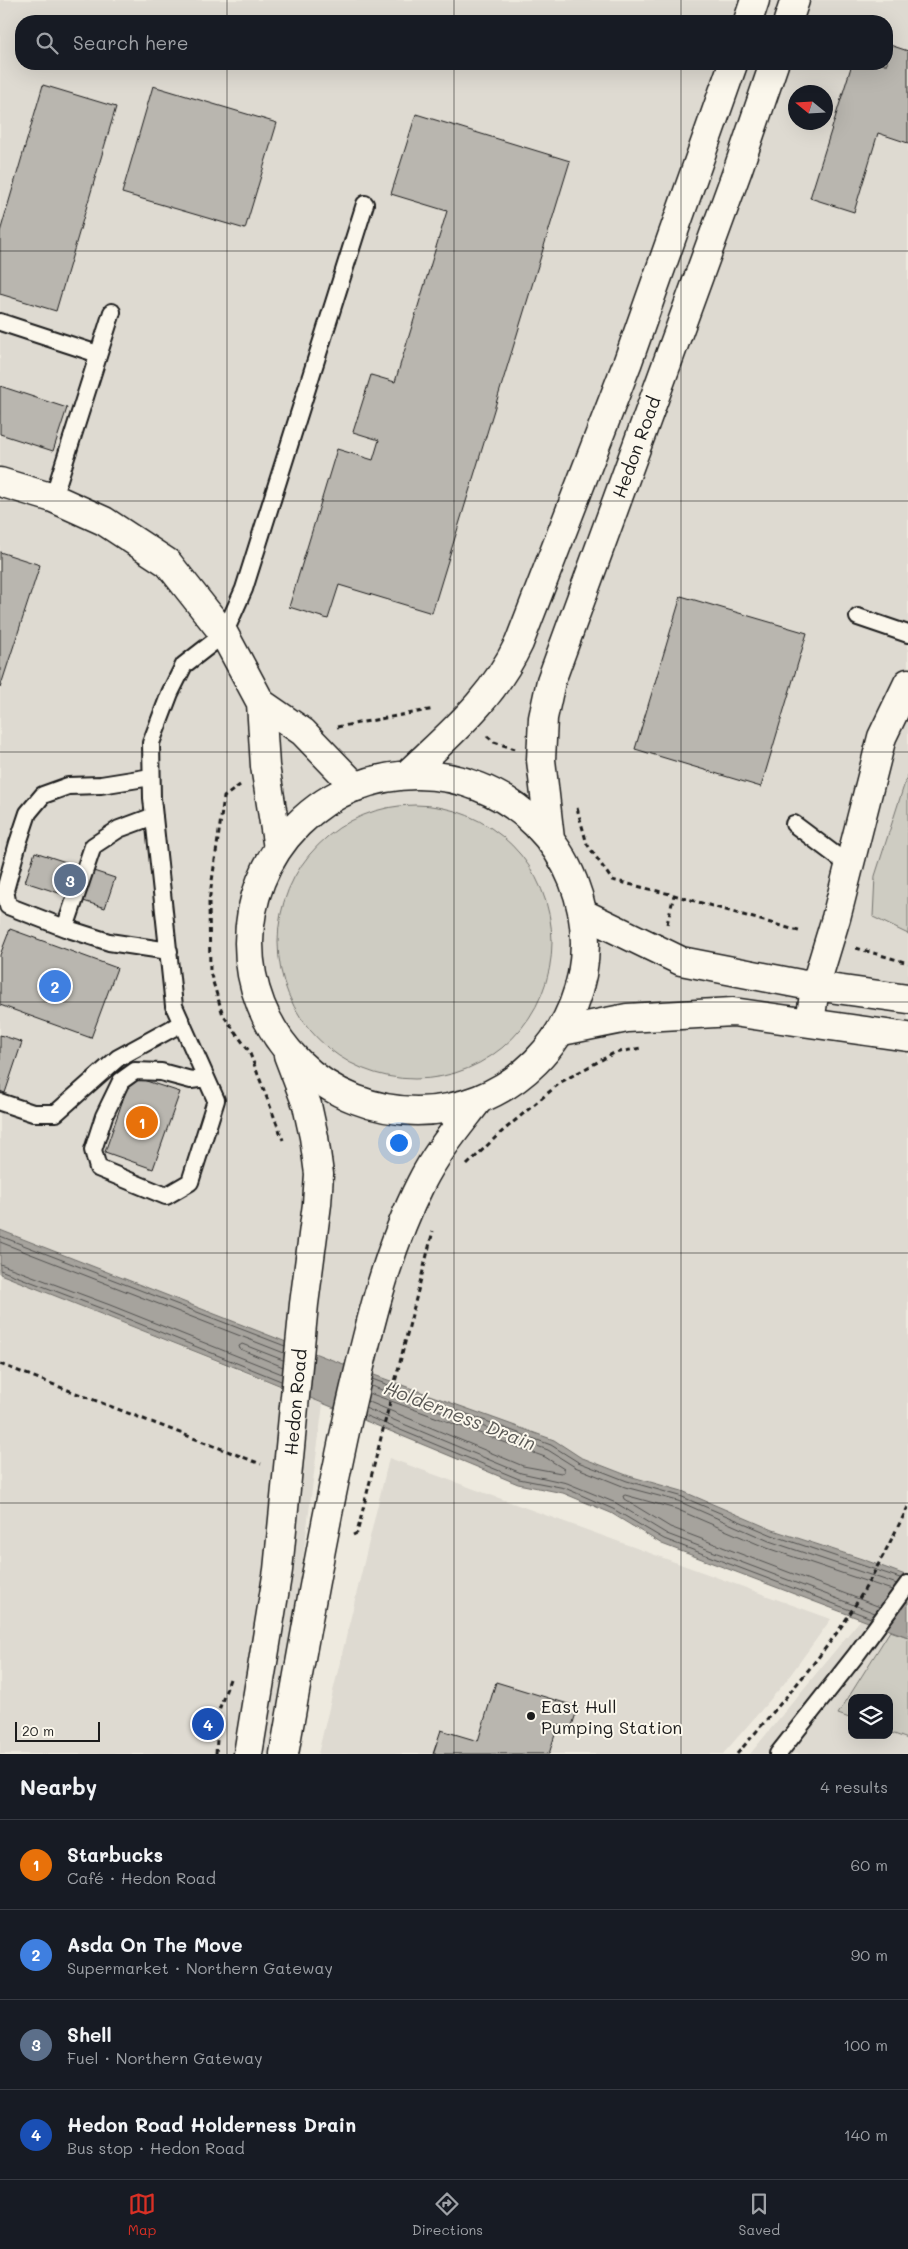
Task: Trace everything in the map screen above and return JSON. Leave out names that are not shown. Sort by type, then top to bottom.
[{"type":"main road","points":[[750,15],[755,0]]},
{"type":"main road","points":[[790,15],[795,0]]},
{"type":"main road","points":[[411,771],[470,783],[514,805],[550,839],[571,874],[584,914],[586,954],[580,986],[562,1030],[526,1073],[477,1102],[426,1113],[374,1107],[327,1087],[288,1052],[262,1010],[248,951],[250,923],[260,884],[278,848],[300,823],[326,802],[356,787],[411,771],[483,701],[506,669],[519,643],[627,364],[731,70]]},
{"type":"main road","name":"Hedon Road","points":[[550,839],[541,760],[543,718],[551,681],[738,170],[772,70]]},
{"type":"main road","points":[[0,482],[53,498],[104,521],[168,563],[224,634],[261,703],[265,766],[278,848]]},
{"type":"main road","points":[[810,1023],[815,986],[850,866],[882,737],[908,683]]},
{"type":"main road","points":[[261,703],[303,732],[356,787]]},
{"type":"main road","points":[[584,914],[681,961],[815,986],[908,999]]},
{"type":"main road","points":[[562,1030],[627,1018],[733,1012],[908,1037]]},
{"type":"main road","name":"Hedon Road","points":[[248,1754],[278,1570],[304,1304],[319,1174],[314,1137],[307,1106],[288,1052]]},
{"type":"main road","points":[[284,1754],[316,1575],[367,1335],[395,1245],[421,1182],[442,1147],[477,1102]]},
{"type":"lane","points":[[206,1078],[191,1080],[161,1072],[135,1071],[121,1082],[104,1116],[93,1150],[98,1168],[166,1196],[173,1192],[190,1182],[216,1100],[174,1006],[154,816],[151,743],[170,693],[184,665],[224,634],[244,589],[365,204]]},
{"type":"lane","points":[[53,498],[112,312]]},
{"type":"lane","points":[[0,322],[98,354]]},
{"type":"lane","points":[[858,617],[908,634]]},
{"type":"lane","points":[[151,777],[101,784],[68,786],[43,795],[28,813],[2,897],[8,906],[65,928],[109,942],[169,951]]},
{"type":"lane","points":[[65,928],[93,846],[119,829],[154,816]]},
{"type":"lane","points":[[794,824],[850,866]]},
{"type":"lane","points":[[0,1102],[33,1113],[56,1113],[118,1058],[182,1023]]},
{"type":"lane","points":[[778,1754],[856,1655],[908,1584]]},
{"type":"path","points":[[303,732],[458,704],[466,719],[494,742],[541,760]]},
{"type":"path","points":[[265,766],[224,797],[209,902],[210,972],[223,1015],[249,1051],[285,1146]]},
{"type":"path","points":[[574,799],[587,844],[612,880],[674,895],[908,963]]},
{"type":"path","points":[[465,1168],[498,1135],[561,1082],[614,1053],[648,1047]]},
{"type":"path","points":[[382,1435],[434,1226]]},
{"type":"path","points":[[0,1364],[262,1465]]},
{"type":"path","points":[[737,1754],[792,1691],[843,1623],[885,1552],[908,1507]]},
{"type":"shaded area","points":[[0,0],[908,0],[908,1576],[773,1530],[682,1491],[629,1476],[580,1457],[554,1442],[327,1358],[0,1230]],"holes":[[[362,815],[534,872],[547,905],[552,950],[548,976],[540,1000],[284,982],[279,959],[278,934],[298,870],[328,835]]]},
{"type":"shaded area","points":[[908,773],[908,934],[873,917],[875,876]]},
{"type":"shaded area","points":[[415,805],[455,811],[491,828],[512,845],[529,866],[546,902],[552,942],[546,982],[529,1018],[512,1039],[491,1056],[455,1073],[415,1079],[375,1073],[339,1056],[318,1039],[301,1018],[284,982],[278,942],[284,902],[301,866],[318,845],[339,828],[375,811]]},
{"type":"shaded area","points":[[0,1274],[323,1404],[291,1651],[269,1754],[0,1754]]},
{"type":"shaded area","points":[[389,1458],[831,1619],[783,1685],[723,1754],[318,1754]]},
{"type":"shaded area","points":[[861,1619],[890,1631],[851,1694],[848,1694],[848,1699],[839,1714],[848,1717],[848,1739],[893,1739],[893,1733],[908,1739],[908,1754],[750,1754]]},
{"type":"shaded area","points":[[890,1631],[908,1637],[908,1739],[893,1733],[893,1694],[851,1694]]},
{"type":"shaded area","points":[[848,1698],[848,1718],[838,1714]]},
{"type":"water","name":"Holderness Drain","points":[[0,1230],[327,1358],[554,1440],[580,1457],[629,1476],[682,1491],[773,1530],[908,1576],[908,1637],[662,1544],[611,1513],[563,1493],[518,1484],[257,1376],[0,1274]]},
{"type":"building","points":[[893,46],[908,51],[908,143],[878,133],[854,212],[810,198],[831,130],[833,130],[850,70],[893,70]]},
{"type":"building","points":[[43,85],[116,107],[56,311],[0,294],[0,232]]},
{"type":"building","points":[[153,86],[277,123],[245,229],[122,193]]},
{"type":"building","points":[[416,114],[570,161],[432,613],[339,585],[328,619],[289,607],[337,449],[373,460],[379,440],[353,432],[371,375],[395,382],[447,211],[391,194]]},
{"type":"building","points":[[0,386],[67,408],[53,451],[0,434]]},
{"type":"building","points":[[0,552],[40,565],[0,688]]},
{"type":"building","points":[[681,596],[807,633],[761,787],[635,749]]},
{"type":"building","points":[[35,852],[115,878],[105,908],[25,882]]},
{"type":"building","points":[[10,929],[117,968],[91,1038],[0,1005],[0,955]]},
{"type":"building","points":[[0,1035],[22,1042],[5,1093],[0,1091]]},
{"type":"building","points":[[131,1076],[180,1092],[153,1169],[105,1152]]},
{"type":"building","name":"East Hull Pumping Station","points":[[496,1682],[578,1707],[571,1729],[558,1725],[549,1754],[433,1754],[441,1730],[478,1741]]},
{"type":"place","name":"Shell","points":[[70,880]]},
{"type":"place","name":"Asda On The Move","points":[[55,986]]},
{"type":"place","name":"Starbucks","points":[[142,1122]]},
{"type":"place","name":"East Hull Pumping Station","points":[[531,1716]]},
{"type":"place","name":"Hedon Road Holderness Drain","points":[[208,1724]]}]
